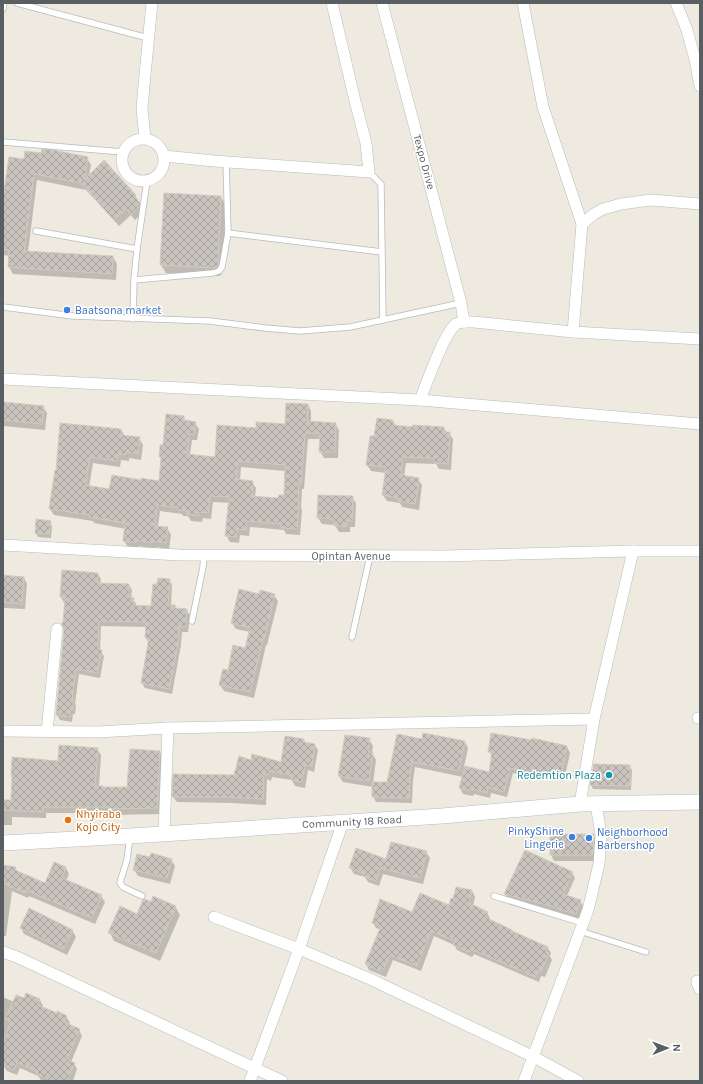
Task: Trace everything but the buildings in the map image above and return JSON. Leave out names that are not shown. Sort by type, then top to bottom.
[{"type":"main road","name":"Community 18 Road","points":[[3,843],[442,816],[580,804],[700,802]]},
{"type":"street","points":[[145,138],[142,109],[152,3]]},
{"type":"street","points":[[164,156],[369,172],[366,143],[332,3]]},
{"type":"street","name":"Texpo Drive","points":[[382,3],[461,303],[464,322]]},
{"type":"street","points":[[523,3],[543,107],[582,224],[573,332]]},
{"type":"street","points":[[676,3],[687,30],[695,59],[700,86]]},
{"type":"street","points":[[145,138],[150,139],[159,146],[164,156],[161,172],[157,176],[147,181],[136,180],[130,177],[126,174],[122,164],[125,147],[134,140],[145,138]]},
{"type":"street","points":[[582,224],[599,212],[621,204],[651,200],[700,204]]},
{"type":"street","points":[[420,400],[434,364],[451,329],[457,323],[474,322],[573,332],[700,339]]},
{"type":"street","points":[[3,379],[420,400],[700,424]]},
{"type":"street","name":"Opintan Avenue","points":[[3,545],[179,555],[370,556],[700,551]]},
{"type":"street","points":[[580,804],[594,719],[634,551]]},
{"type":"street","points":[[47,732],[57,629]]},
{"type":"street","points":[[3,731],[98,732],[168,728],[594,719]]},
{"type":"street","points":[[164,834],[168,728]]},
{"type":"street","points":[[524,1081],[588,910],[599,864],[601,835],[596,804]]},
{"type":"street","points":[[250,1081],[299,949],[343,822]]},
{"type":"street","points":[[214,916],[299,949],[370,979],[534,1057],[578,1081]]},
{"type":"street","points":[[3,952],[17,957],[282,1081]]},
{"type":"street","points":[[700,981],[697,981],[700,989]]},
{"type":"lane","points":[[3,9],[4,3]]},
{"type":"lane","points":[[17,3],[148,38]]},
{"type":"lane","points":[[3,142],[123,152]]},
{"type":"lane","points":[[134,280],[214,274],[219,271],[222,267],[228,233],[226,161]]},
{"type":"lane","points":[[369,172],[381,184],[383,320]]},
{"type":"lane","points":[[133,319],[134,280],[137,249],[147,181]]},
{"type":"lane","points":[[36,231],[137,249]]},
{"type":"lane","points":[[228,233],[382,252]]},
{"type":"lane","points":[[3,307],[73,316],[210,321],[300,331],[350,327],[461,303]]},
{"type":"lane","points":[[192,621],[204,555]]},
{"type":"lane","points":[[352,637],[370,556]]},
{"type":"lane","points":[[130,836],[127,860],[120,883],[123,887],[142,896]]},
{"type":"lane","points":[[494,896],[646,952]]},
{"type":"place","name":"Baatsona market","points":[[67,310]]},
{"type":"place","name":"Redemtion Plaza","points":[[609,775]]},
{"type":"place","name":"Nhyiraba Kojo City","points":[[68,820]]},
{"type":"place","name":"PinkyShine Lingerie","points":[[572,837]]},
{"type":"place","name":"Neighborhood Barbershop","points":[[589,838]]}]
